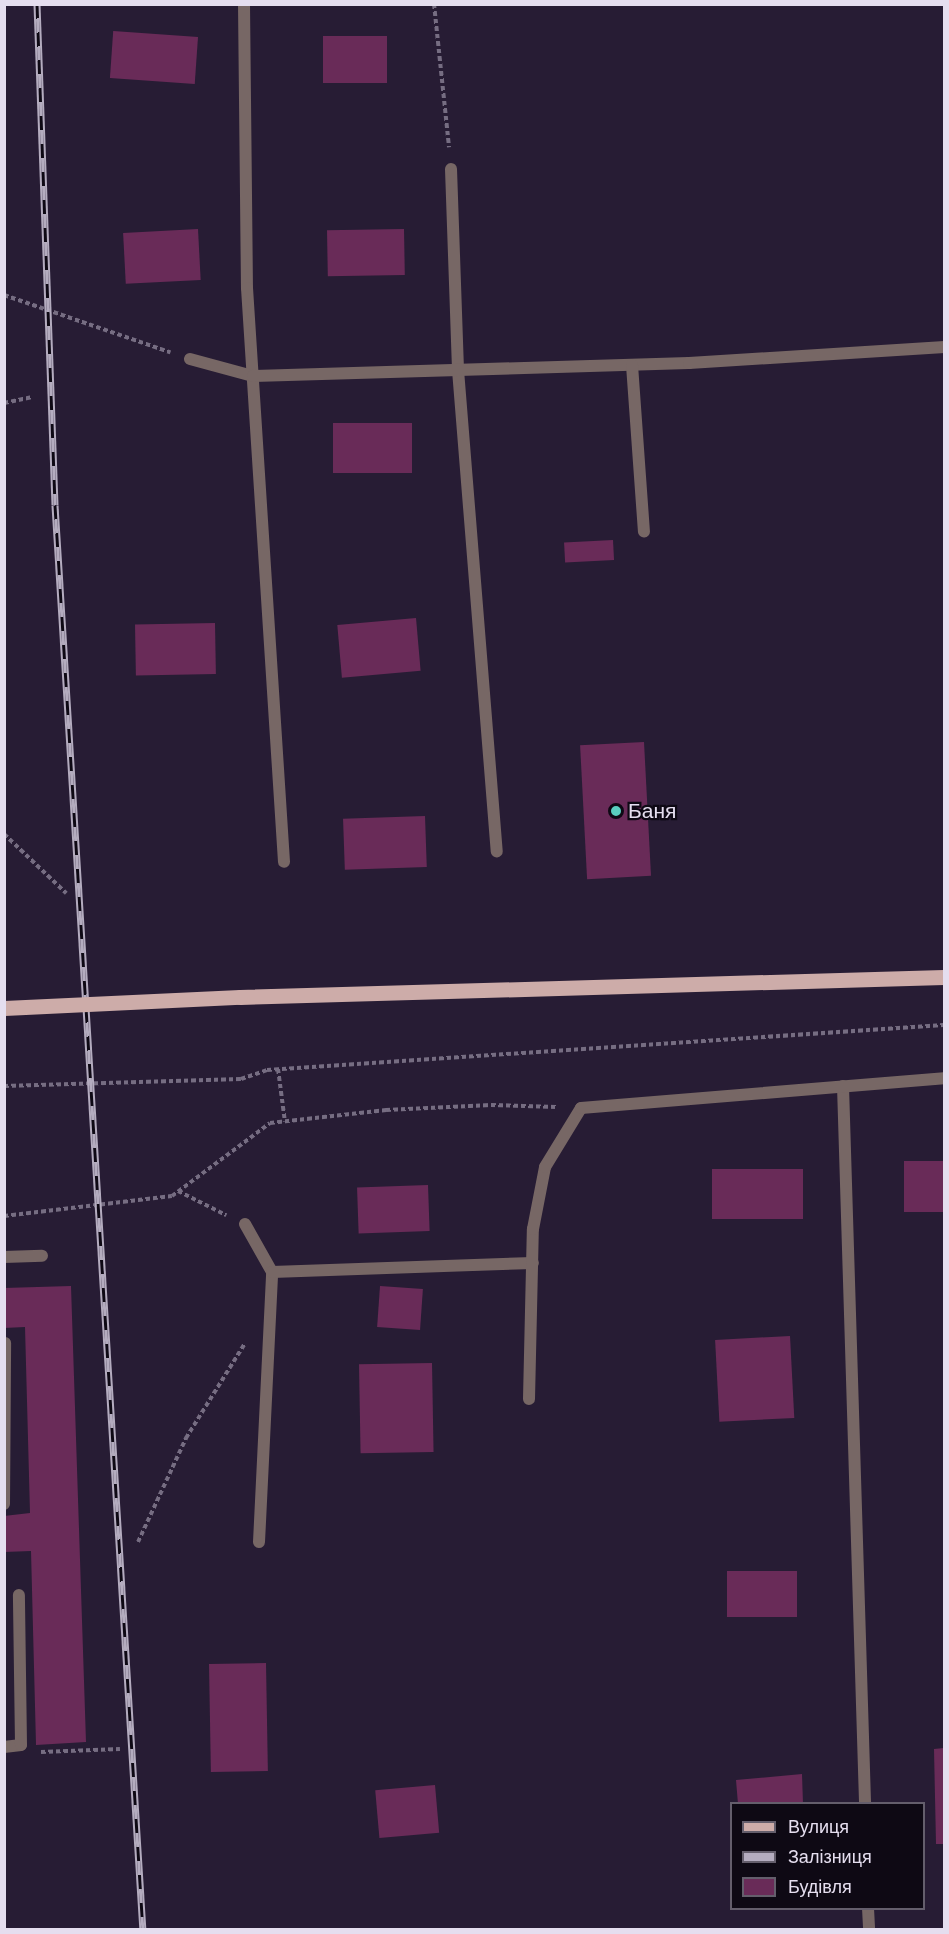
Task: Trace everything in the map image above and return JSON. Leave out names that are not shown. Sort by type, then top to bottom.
[{"type":"main road","points":[[4,1008],[240,997],[945,977]]},
{"type":"street","points":[[244,4],[247,288],[284,862]]},
{"type":"street","points":[[451,169],[458,370],[497,851]]},
{"type":"street","points":[[190,359],[253,376],[632,365],[945,347]]},
{"type":"street","points":[[632,365],[644,532]]},
{"type":"street","points":[[529,1399],[533,1229],[545,1167],[581,1108],[945,1078]]},
{"type":"street","points":[[843,1086],[865,1802]]},
{"type":"street","points":[[245,1224],[272,1272],[260,1542]]},
{"type":"street","points":[[4,1257],[42,1256]]},
{"type":"street","points":[[272,1272],[533,1263]]},
{"type":"street","points":[[4,1504],[5,1343]]},
{"type":"street","points":[[4,1747],[21,1745],[19,1595]]},
{"type":"street","points":[[868,1910],[869,1929]]},
{"type":"path","points":[[434,4],[451,169]]},
{"type":"path","points":[[4,295],[190,359]]},
{"type":"path","points":[[4,403],[32,397]]},
{"type":"path","points":[[4,834],[66,893]]},
{"type":"path","points":[[4,1086],[241,1079],[279,1070],[945,1025]]},
{"type":"path","points":[[279,1070],[285,1122]]},
{"type":"path","points":[[4,1216],[172,1196],[270,1123],[386,1110],[491,1105],[581,1108]]},
{"type":"path","points":[[178,1191],[245,1224]]},
{"type":"path","points":[[138,1542],[186,1438],[246,1342]]},
{"type":"path","points":[[21,1745],[35,1752],[120,1749]]},
{"type":"building","points":[[113,31],[198,37],[195,84],[110,78]]},
{"type":"building","points":[[323,36],[387,36],[387,83],[323,83]]},
{"type":"building","points":[[198,229],[201,280],[126,284],[123,233]]},
{"type":"building","points":[[404,229],[405,275],[328,276],[327,230]]},
{"type":"building","points":[[333,423],[412,423],[412,473],[333,473]]},
{"type":"building","points":[[613,540],[614,560],[565,563],[564,543]]},
{"type":"building","points":[[416,618],[421,671],[342,678],[337,625]]},
{"type":"building","points":[[215,623],[216,674],[136,675],[135,624]]},
{"type":"building","name":"Баня","points":[[644,742],[651,876],[587,879],[580,745]]},
{"type":"building","points":[[425,816],[427,867],[345,870],[343,819]]},
{"type":"building","points":[[904,1161],[944,1161],[944,1212],[904,1212]]},
{"type":"building","points":[[712,1169],[803,1169],[803,1219],[712,1219]]},
{"type":"building","points":[[428,1185],[430,1231],[359,1233],[357,1187]]},
{"type":"building","points":[[71,1286],[86,1742],[36,1745],[31,1551],[4,1552],[4,1516],[30,1513],[25,1327],[4,1328],[4,1288]]},
{"type":"building","points":[[380,1286],[423,1289],[420,1330],[377,1327]]},
{"type":"building","points":[[790,1336],[794,1418],[719,1422],[715,1340]]},
{"type":"building","points":[[432,1363],[434,1452],[361,1453],[359,1364]]},
{"type":"building","points":[[727,1571],[797,1571],[797,1617],[727,1617]]},
{"type":"building","points":[[266,1663],[268,1771],[211,1772],[209,1664]]},
{"type":"building","points":[[944,1748],[944,1844],[936,1844],[934,1749]]},
{"type":"building","points":[[802,1774],[803,1802],[738,1802],[736,1780]]},
{"type":"building","points":[[435,1785],[439,1833],[379,1838],[375,1790]]},
{"type":"railway","points":[[37,4],[55,505],[143,1930]]},
{"type":"place","name":"Баня","points":[[616,811]]}]
